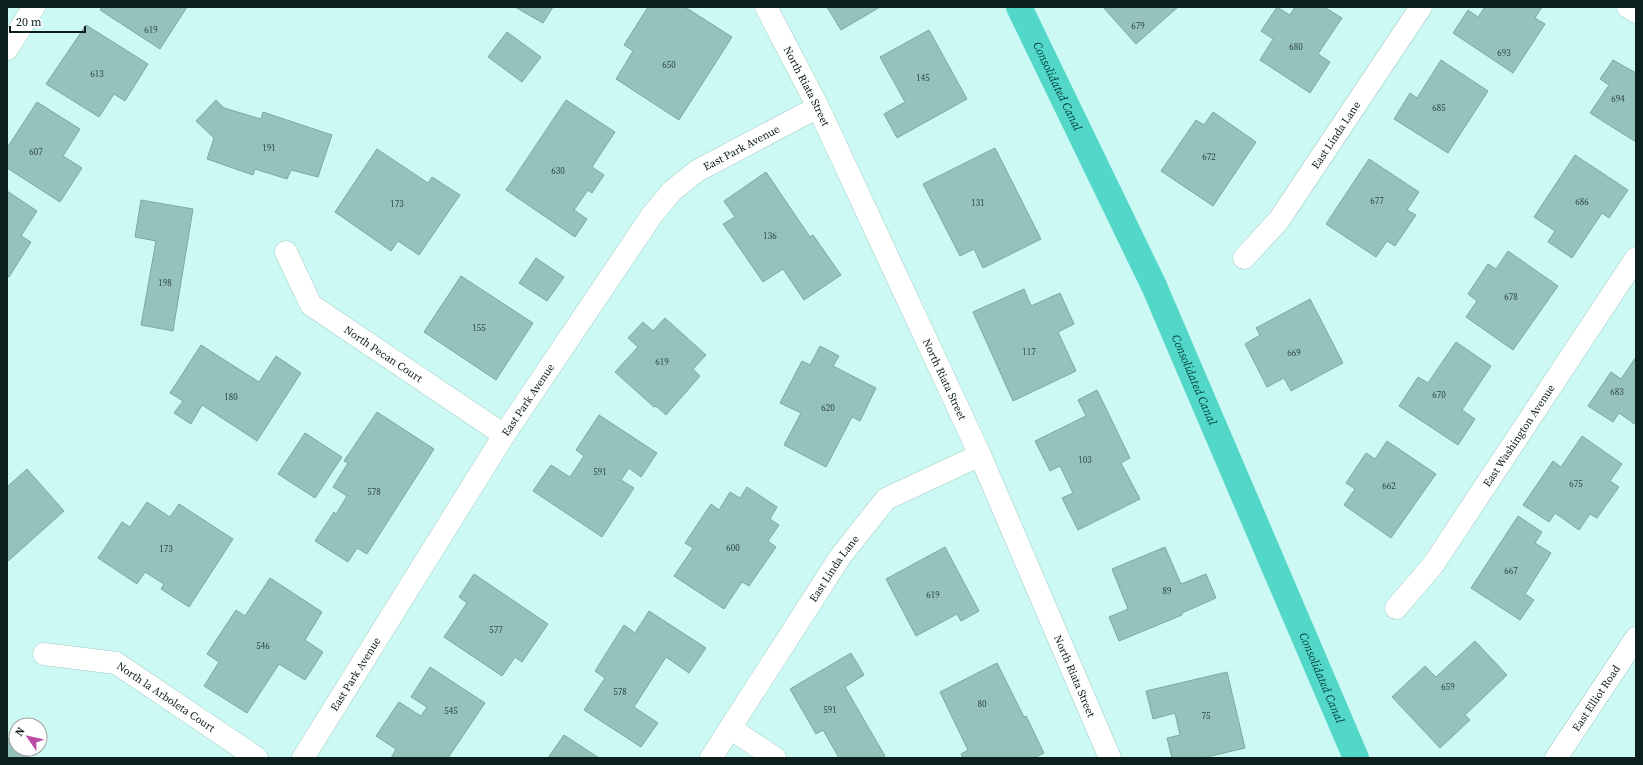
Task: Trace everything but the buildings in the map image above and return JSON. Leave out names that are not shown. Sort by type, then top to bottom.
[{"type":"street","points":[[7,49],[34,7]]},
{"type":"street","name":"North Riata Street","points":[[766,7],[818,107],[980,455],[1110,758]]},
{"type":"street","name":"East Linda Lane","points":[[1244,258],[1279,220],[1420,7]]},
{"type":"street","points":[[1628,7],[1636,12]]},
{"type":"street","name":"East Park Avenue","points":[[303,758],[504,435],[652,215],[672,191],[697,171],[818,107]]},
{"type":"street","name":"North Pecan Court","points":[[286,252],[312,305],[504,435]]},
{"type":"street","name":"East Washington Avenue","points":[[1396,608],[1433,565],[1636,258]]},
{"type":"street","name":"East Linda Lane","points":[[711,758],[840,557],[886,499],[980,455]]},
{"type":"street","name":"East Elliot Road","points":[[1556,758],[1636,638]]},
{"type":"street","name":"North la Arboleta Court","points":[[44,654],[116,664],[256,758]]},
{"type":"street","points":[[730,728],[775,758]]},
{"type":"waterway","name":"Consolidated Canal","points":[[1019,7],[1154,286],[1356,758]]}]
